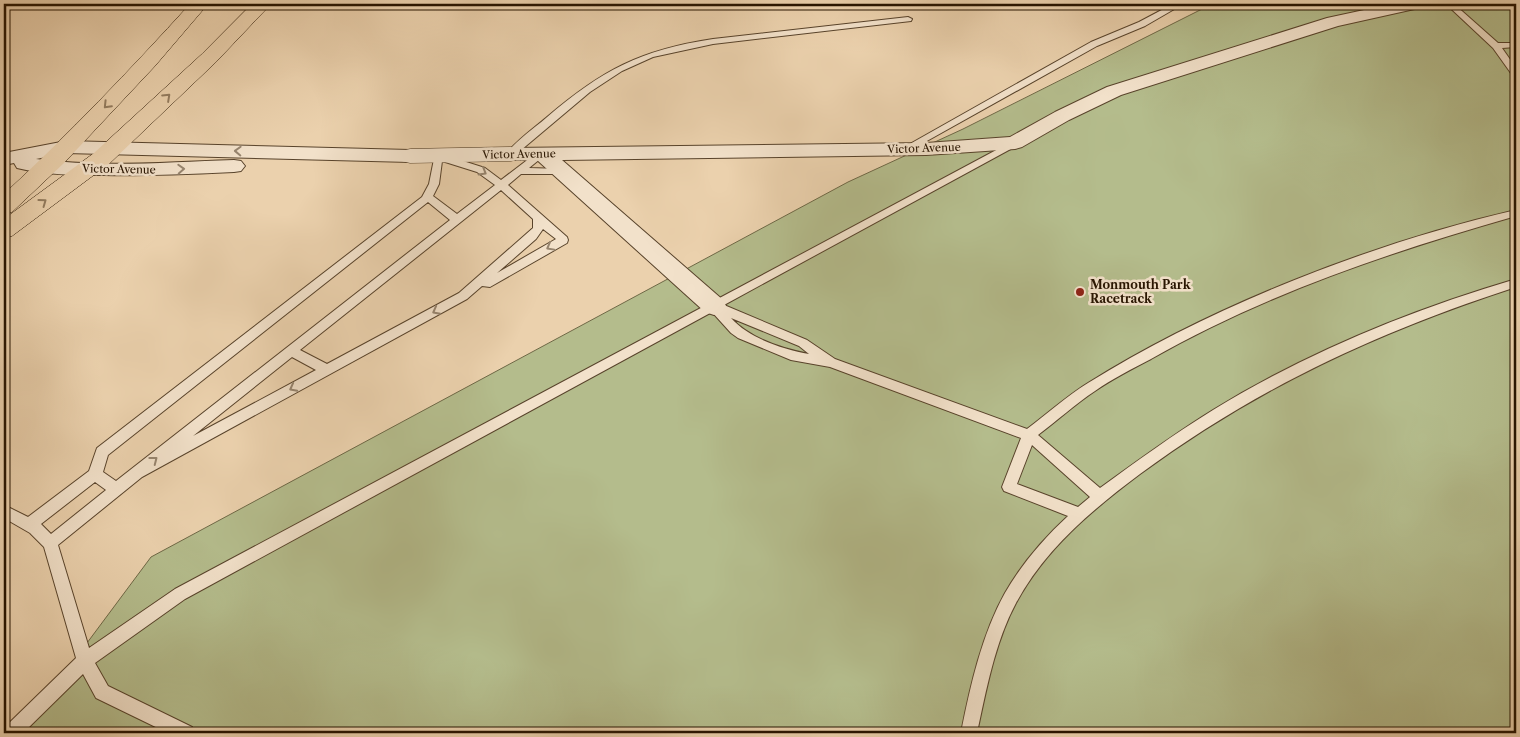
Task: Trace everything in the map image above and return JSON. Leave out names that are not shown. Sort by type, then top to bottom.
[{"type":"highway","points":[[4,207],[66,147],[148,62],[198,4]]},
{"type":"highway","points":[[4,230],[87,169],[112,148],[209,58],[262,4]]},
{"type":"street","name":"Victor Avenue","points":[[6,159],[66,147],[438,156],[516,162],[542,153],[906,149],[1015,143],[1062,116],[1114,91],[1333,22],[1413,4]]},
{"type":"street","points":[[542,153],[714,306]]},
{"type":"street","name":"Victor Avenue","points":[[6,159],[45,168],[161,170],[410,156]]},
{"type":"lane","points":[[906,149],[1094,44],[1142,24],[1178,4]]},
{"type":"lane","points":[[1450,4],[1496,46],[1516,74]]},
{"type":"lane","points":[[50,542],[502,185],[516,162],[550,120],[620,68],[652,54],[688,46],[908,19]]},
{"type":"lane","points":[[1496,46],[1516,45]]},
{"type":"lane","points":[[11,733],[85,661],[180,594],[1015,143]]},
{"type":"lane","points":[[30,524],[95,474],[102,452],[427,198],[435,182],[438,156],[481,170],[502,185],[563,240],[138,473]]},
{"type":"lane","points":[[516,162],[563,172]]},
{"type":"lane","points":[[427,198],[434,200],[450,215],[458,219]]},
{"type":"lane","points":[[1080,514],[1009,487],[1029,435],[1099,382],[1176,340],[1253,303],[1346,265],[1424,239],[1516,213]]},
{"type":"lane","points":[[463,296],[532,236],[540,224],[538,218]]},
{"type":"lane","points":[[969,733],[988,650],[1011,597],[1043,552],[1080,514],[1100,497],[1161,449],[1267,386],[1372,335],[1461,300],[1516,283]]},
{"type":"lane","points":[[714,306],[735,330],[742,335],[791,355],[811,354],[1029,435],[1100,497]]},
{"type":"lane","points":[[291,351],[328,370]]},
{"type":"lane","points":[[95,474],[116,489]]},
{"type":"lane","points":[[4,511],[30,524],[50,542],[85,661],[102,692],[186,733]]},
{"type":"green space","name":"Monmouth Park Racetrack","points":[[1212,4],[1516,4],[1516,733],[20,733],[151,557],[848,182],[963,129]]},
{"type":"place","name":"Monmouth Park Racetrack","points":[[1080,292]]}]
